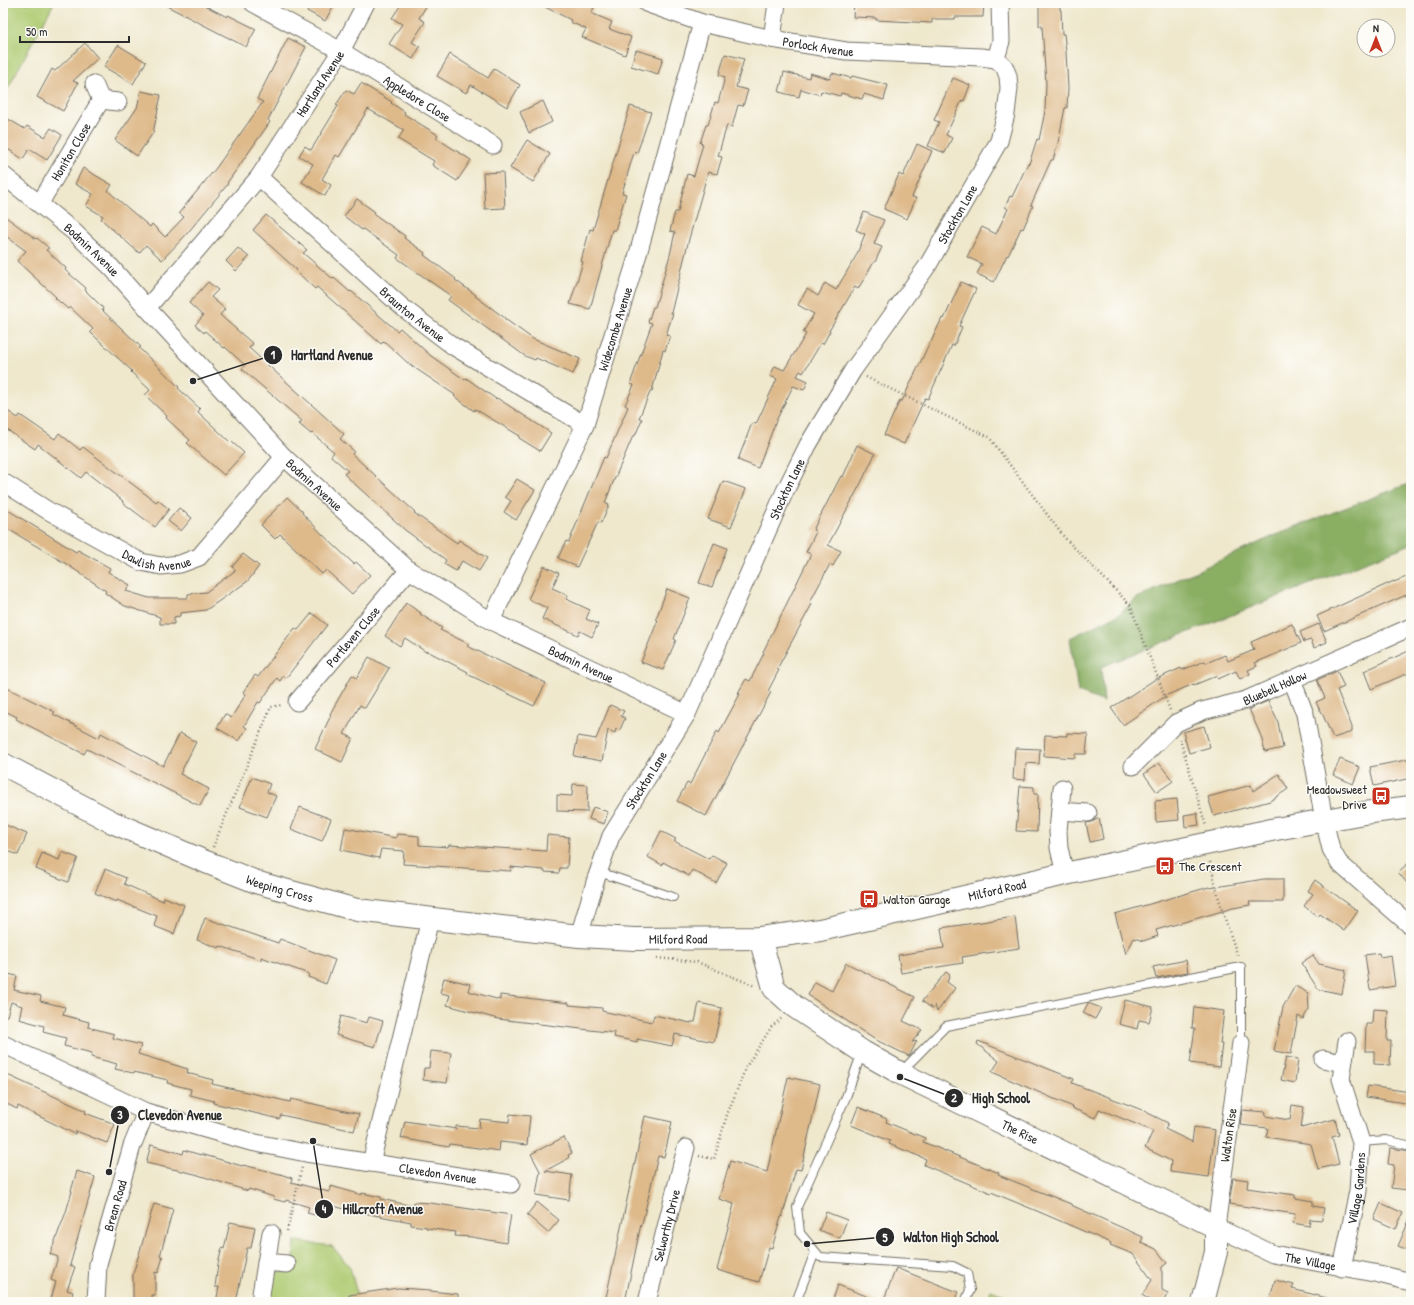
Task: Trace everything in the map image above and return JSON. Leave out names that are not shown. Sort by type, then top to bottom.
[{"type":"main road","name":"Weeping Cross","points":[[3,764],[112,822],[259,883],[357,910],[579,936]]},
{"type":"main road","name":"Milford Road","points":[[579,936],[646,940],[760,938],[820,930],[1065,874],[1324,820],[1411,807]]},
{"type":"main road","name":"The Rise","points":[[760,938],[774,988],[795,1007],[862,1052],[900,1073],[1216,1227]]},
{"type":"main road","points":[[1203,1302],[1216,1252],[1216,1227]]},
{"type":"street","name":"Appledore Close","points":[[253,3],[341,51],[493,145]]},
{"type":"street","name":"Hartland Avenue","points":[[147,308],[259,177],[341,51],[366,3]]},
{"type":"street","name":"Porlock Avenue","points":[[646,3],[702,23],[772,39],[846,51],[996,59]]},
{"type":"street","points":[[772,39],[777,3]]},
{"type":"street","points":[[996,59],[1001,41],[1000,3]]},
{"type":"street","name":"Widecombe Avenue","points":[[491,621],[585,425],[638,254],[702,23]]},
{"type":"street","name":"Stockton Lane","points":[[579,936],[611,836],[687,714],[785,492],[808,445],[853,370],[928,265],[999,141],[1006,114],[1009,88],[1008,76],[1004,66],[996,59]]},
{"type":"street","name":"Honiton Close","points":[[40,203],[110,101],[94,84]]},
{"type":"street","name":"Bodmin Avenue","points":[[3,175],[40,203],[73,231],[111,267],[284,457],[409,570],[491,621],[687,714]]},
{"type":"street","name":"Braunton Avenue","points":[[259,177],[409,312],[453,346],[585,425]]},
{"type":"street","name":"Dawlish Avenue","points":[[3,482],[47,510],[142,562],[161,566],[180,564],[199,557],[284,457]]},
{"type":"street","name":"Portleven Close","points":[[297,702],[409,570]]},
{"type":"street","name":"Bluebell Hollow","points":[[1137,755],[1176,724],[1202,711],[1246,700],[1411,627]]},
{"type":"street","points":[[1292,680],[1305,714],[1324,820],[1331,849],[1339,863],[1411,926]]},
{"type":"street","points":[[1062,788],[1058,831],[1059,848],[1065,874]]},
{"type":"street","points":[[1060,811],[1088,813]]},
{"type":"street","points":[[371,1163],[430,919]]},
{"type":"street","name":"Village Gardens","points":[[1342,1268],[1358,1191],[1361,1142],[1341,1079],[1346,1041]]},
{"type":"street","name":"Walton Rise","points":[[1216,1227],[1241,1043]]},
{"type":"street","name":"Clevedon Avenue","points":[[3,1044],[146,1112],[251,1142],[306,1153],[511,1184]]},
{"type":"street","points":[[1323,1058],[1343,1063]]},
{"type":"street","name":"Brean Road","points":[[96,1302],[98,1264],[132,1146],[146,1112]]},
{"type":"street","name":"Selworthy Drive","points":[[647,1302],[685,1151]]},
{"type":"street","name":"The Village","points":[[1216,1227],[1273,1254],[1379,1274],[1411,1282]]},
{"type":"street","points":[[261,1302],[271,1233]]},
{"type":"street","points":[[266,1262],[287,1264]]},
{"type":"lane","points":[[599,872],[673,897]]},
{"type":"lane","points":[[900,1073],[946,1026],[1241,967],[1241,1043]]},
{"type":"lane","points":[[862,1052],[846,1096],[797,1207],[800,1233],[820,1257],[953,1266],[967,1273],[970,1290],[965,1302]]},
{"type":"lane","points":[[1361,1142],[1386,1140],[1411,1146]]},
{"type":"lane","points":[[796,1302],[815,1252]]},
{"type":"path","points":[[853,370],[989,437],[1064,537],[1130,605],[1176,724],[1208,831]]},
{"type":"path","points":[[206,862],[271,707],[297,702]]},
{"type":"path","points":[[1210,862],[1221,907],[1241,967]]},
{"type":"path","points":[[654,958],[697,962],[755,986]]},
{"type":"path","points":[[685,1151],[714,1159],[727,1115],[746,1067],[772,1026],[795,1007]]},
{"type":"path","points":[[271,1233],[286,1235],[306,1153]]},
{"type":"green space","points":[[3,3],[54,3],[3,97]]},
{"type":"green space","points":[[1411,483],[1411,544],[1101,667],[1104,702],[1078,692],[1070,638],[1119,614],[1137,598],[1287,530]]},
{"type":"green space","points":[[295,1241],[332,1246],[350,1267],[359,1302],[270,1302],[269,1286],[276,1272],[293,1271]]},
{"type":"green space","points":[[991,1290],[1021,1302],[986,1302]]},
{"type":"building","points":[[161,3],[200,3],[227,17],[228,15],[256,29],[246,47]]},
{"type":"building","points":[[311,3],[335,3],[325,21],[307,11]]},
{"type":"building","points":[[402,3],[428,3],[419,18],[425,22],[412,42],[420,47],[413,59],[389,44],[402,24],[392,18]]},
{"type":"building","points":[[537,3],[583,3],[594,8],[591,13],[612,22],[609,29],[631,37],[625,55],[582,37],[586,29],[570,22],[571,20]]},
{"type":"building","points":[[854,3],[984,3],[983,17],[932,19],[932,23],[876,20],[876,18],[853,17]]},
{"type":"building","points":[[1039,3],[1060,3],[1062,34],[1064,34],[1066,52],[1068,88],[1067,108],[1065,108],[1053,160],[1051,160],[1031,205],[1033,206],[1023,229],[1021,228],[994,282],[977,274],[982,264],[967,257],[982,227],[996,234],[1008,209],[1005,207],[1010,196],[1012,197],[1028,163],[1029,164],[1037,139],[1039,140],[1045,111],[1046,84],[1042,26],[1039,26]]},
{"type":"building","points":[[288,38],[306,47],[268,120],[270,122],[227,183],[228,184],[185,236],[162,260],[146,245],[139,253],[101,219],[103,216],[86,206],[93,194],[75,184],[83,168],[112,185],[108,191],[150,227],[152,224],[165,237],[184,217],[179,213],[216,168],[263,102],[257,99]]},
{"type":"building","points":[[85,43],[98,58],[73,81],[78,83],[63,111],[37,97],[52,69],[55,71]]},
{"type":"building","points":[[118,45],[146,62],[133,84],[104,67]]},
{"type":"building","points":[[636,50],[663,58],[658,74],[631,66]]},
{"type":"building","points":[[450,54],[488,78],[494,69],[520,85],[507,107],[471,85],[466,93],[437,76]]},
{"type":"building","points":[[725,54],[744,59],[736,87],[748,90],[743,106],[738,105],[732,127],[727,125],[718,156],[722,157],[717,174],[708,172],[689,239],[671,313],[673,313],[666,335],[670,336],[665,351],[663,350],[652,391],[651,390],[639,418],[642,419],[635,436],[633,436],[605,503],[609,505],[601,523],[598,522],[577,567],[558,558],[566,541],[569,542],[604,457],[606,458],[628,407],[625,405],[634,385],[630,384],[652,323],[648,322],[653,307],[655,307],[670,255],[675,232],[670,231],[675,212],[678,212],[687,174],[694,176],[703,144],[700,143],[706,125],[708,125],[715,102],[718,103],[725,77],[719,75]]},
{"type":"building","points":[[784,72],[809,78],[810,73],[830,79],[832,73],[851,78],[852,76],[888,85],[884,100],[864,94],[862,99],[841,93],[840,96],[821,91],[820,95],[801,89],[799,97],[779,92]]},
{"type":"building","points":[[953,78],[970,85],[964,101],[962,100],[946,135],[952,138],[945,153],[928,146],[939,122],[934,120]]},
{"type":"building","points":[[361,83],[392,102],[391,103],[405,112],[404,114],[438,135],[436,138],[471,160],[457,181],[432,165],[434,161],[398,139],[404,130],[368,109],[339,157],[336,155],[322,179],[331,185],[325,196],[302,182],[313,164],[299,156],[305,146],[311,150],[346,90],[354,94]]},
{"type":"building","points":[[141,91],[161,95],[153,133],[137,156],[115,140],[137,108]]},
{"type":"building","points":[[543,101],[552,122],[529,133],[520,112]]},
{"type":"building","points":[[630,106],[651,112],[637,153],[634,152],[622,193],[626,194],[615,230],[612,230],[590,309],[570,304],[583,262],[581,261],[590,229],[593,230]]},
{"type":"building","points":[[3,116],[25,129],[27,126],[45,137],[51,128],[62,135],[47,160],[29,149],[23,159],[3,146]]},
{"type":"building","points":[[527,140],[550,154],[533,182],[510,168]]},
{"type":"building","points":[[917,144],[932,151],[912,197],[916,198],[907,219],[884,209],[899,174],[903,176]]},
{"type":"building","points":[[503,172],[505,208],[485,209],[483,173]]},
{"type":"building","points":[[357,199],[375,212],[374,214],[405,236],[404,238],[425,253],[424,255],[505,319],[533,339],[580,359],[573,374],[536,358],[535,360],[525,356],[448,300],[451,296],[397,258],[399,255],[344,216]]},
{"type":"building","points":[[864,212],[884,220],[874,244],[882,247],[875,262],[858,289],[855,287],[823,344],[821,343],[803,373],[800,371],[797,376],[808,381],[804,390],[793,386],[776,421],[758,468],[738,460],[752,423],[756,424],[777,379],[770,376],[775,366],[784,370],[806,334],[803,332],[814,314],[798,305],[807,289],[818,296],[825,283],[836,290],[856,256],[865,234],[856,230]]},
{"type":"building","points":[[3,215],[49,248],[46,250],[66,268],[65,270],[86,288],[85,290],[103,308],[102,310],[141,347],[139,348],[200,409],[198,412],[244,453],[224,475],[187,443],[190,440],[166,418],[167,416],[145,395],[150,390],[90,332],[93,329],[70,307],[68,309],[55,298],[56,297],[17,261],[26,251],[3,234]]},
{"type":"building","points":[[266,215],[307,250],[303,253],[333,279],[334,278],[350,292],[351,291],[397,331],[400,328],[431,356],[465,380],[466,378],[496,399],[497,398],[551,433],[540,451],[519,438],[520,436],[475,409],[474,411],[454,396],[455,395],[409,364],[384,341],[381,344],[317,287],[315,289],[296,271],[297,270],[253,230]]},
{"type":"building","points":[[238,248],[249,257],[236,271],[226,261]]},
{"type":"building","points":[[208,282],[218,290],[211,297],[225,309],[220,315],[253,344],[249,348],[344,434],[340,439],[354,451],[352,454],[415,512],[414,513],[457,543],[459,540],[487,558],[479,571],[462,561],[456,571],[444,564],[446,560],[405,530],[344,474],[348,471],[331,456],[334,452],[299,424],[302,421],[242,369],[245,365],[205,331],[204,333],[195,325],[203,316],[189,303]]},
{"type":"building","points":[[961,282],[976,289],[959,326],[962,327],[954,346],[952,345],[928,399],[925,398],[904,444],[884,435],[900,400],[902,401],[942,318],[944,319]]},
{"type":"building","points":[[3,408],[18,418],[20,415],[55,439],[59,433],[80,450],[83,447],[156,502],[158,500],[169,509],[155,527],[86,472],[81,478],[38,444],[35,449],[3,427]]},
{"type":"building","points":[[857,445],[875,454],[828,545],[841,551],[833,566],[830,564],[810,602],[812,604],[777,669],[779,670],[768,691],[771,692],[706,816],[677,801],[687,783],[690,784],[717,731],[719,733],[740,694],[738,693],[746,679],[750,681],[811,554],[806,552],[816,532],[813,530],[841,476],[843,477]]},
{"type":"building","points":[[517,479],[535,490],[516,520],[504,512],[511,501],[505,497]]},
{"type":"building","points":[[723,481],[746,489],[731,527],[708,519]]},
{"type":"building","points":[[287,497],[303,512],[302,513],[323,535],[354,564],[356,562],[370,575],[352,594],[326,570],[322,574],[280,534],[275,539],[261,525]]},
{"type":"building","points":[[3,507],[76,552],[78,550],[110,568],[108,572],[130,585],[126,591],[149,598],[188,598],[188,594],[206,592],[236,570],[232,567],[243,554],[259,566],[248,581],[206,610],[180,613],[180,616],[174,617],[174,624],[160,624],[160,617],[125,606],[68,565],[3,526]]},
{"type":"building","points":[[179,508],[192,518],[181,531],[168,521]]},
{"type":"building","points":[[714,543],[727,548],[712,587],[699,583]]},
{"type":"building","points":[[544,566],[559,573],[552,588],[568,595],[566,599],[590,610],[586,619],[598,624],[592,637],[580,631],[578,635],[542,619],[547,608],[528,599]]},
{"type":"building","points":[[1411,575],[1411,593],[1324,631],[1317,616],[1394,581]]},
{"type":"building","points":[[667,589],[690,598],[674,639],[676,640],[663,670],[641,662],[658,620],[656,619]]},
{"type":"building","points":[[406,603],[442,628],[440,630],[469,644],[467,646],[546,683],[534,706],[467,674],[468,672],[427,651],[426,652],[405,638],[400,646],[385,636]]},
{"type":"building","points":[[312,613],[327,625],[286,678],[283,676],[280,681],[277,678],[260,703],[258,702],[244,726],[247,728],[239,741],[217,728],[225,714],[231,718],[246,694],[243,692],[255,675],[258,677],[295,628],[298,630]]},
{"type":"building","points":[[1292,624],[1301,643],[1255,663],[1257,666],[1248,670],[1250,674],[1240,679],[1236,671],[1218,679],[1216,676],[1194,684],[1167,695],[1123,725],[1111,708],[1154,680],[1181,668],[1182,670],[1205,661],[1206,663],[1225,655],[1228,661],[1254,650],[1251,642]]},
{"type":"building","points":[[1319,624],[1327,642],[1314,648],[1311,640],[1304,642],[1300,632]]},
{"type":"building","points":[[1411,650],[1411,672],[1371,689],[1364,671]]},
{"type":"building","points":[[369,657],[389,668],[365,708],[360,705],[344,734],[353,738],[342,762],[315,749],[331,715],[330,714],[352,675],[357,678]]},
{"type":"building","points":[[1337,671],[1344,687],[1337,690],[1352,727],[1352,732],[1333,738],[1316,702],[1325,698],[1317,680]]},
{"type":"building","points":[[3,686],[55,712],[53,714],[99,738],[101,733],[163,766],[180,733],[196,742],[180,774],[209,789],[200,806],[87,749],[84,754],[16,719],[17,717],[3,710]]},
{"type":"building","points":[[1268,701],[1278,722],[1283,748],[1265,752],[1261,736],[1249,709]]},
{"type":"building","points":[[610,705],[624,711],[621,716],[625,718],[620,730],[616,729],[615,733],[608,730],[602,761],[574,756],[578,736],[596,739]]},
{"type":"building","points":[[1204,726],[1210,747],[1189,753],[1183,732]]},
{"type":"building","points":[[1067,733],[1088,734],[1086,754],[1075,754],[1075,758],[1044,756],[1045,735],[1067,736]]},
{"type":"building","points":[[1015,748],[1040,749],[1039,764],[1026,763],[1025,780],[1013,779]]},
{"type":"building","points":[[1340,759],[1360,767],[1353,784],[1333,775]]},
{"type":"building","points":[[1411,759],[1411,778],[1374,786],[1370,767]]},
{"type":"building","points":[[1159,763],[1173,781],[1157,792],[1144,774]]},
{"type":"building","points":[[1279,774],[1288,789],[1270,801],[1214,816],[1208,797],[1251,785],[1253,791]]},
{"type":"building","points":[[252,777],[270,784],[267,792],[276,796],[267,817],[240,807]]},
{"type":"building","points":[[573,784],[588,785],[587,812],[557,811],[557,795],[572,796]]},
{"type":"building","points":[[1020,786],[1034,787],[1034,794],[1038,794],[1037,832],[1016,831]]},
{"type":"building","points":[[1177,799],[1179,820],[1156,822],[1155,801]]},
{"type":"building","points":[[300,807],[331,819],[322,841],[291,829]]},
{"type":"building","points":[[593,807],[608,812],[604,824],[589,819]]},
{"type":"building","points":[[1197,813],[1199,825],[1185,827],[1184,815]]},
{"type":"building","points":[[1099,818],[1103,839],[1090,842],[1086,823],[1092,822]]},
{"type":"building","points":[[3,824],[27,834],[18,855],[3,849]]},
{"type":"building","points":[[345,828],[396,838],[397,834],[419,836],[419,845],[448,847],[449,845],[546,851],[547,835],[569,837],[567,868],[560,868],[559,873],[511,867],[511,871],[403,864],[404,851],[381,849],[379,858],[341,850]]},
{"type":"building","points":[[661,831],[676,839],[674,841],[709,859],[712,855],[727,863],[716,883],[692,870],[689,876],[663,862],[662,865],[648,857]]},
{"type":"building","points":[[62,852],[78,858],[68,882],[36,869],[42,853],[59,860]]},
{"type":"building","points":[[1411,861],[1411,888],[1398,872]]},
{"type":"building","points":[[105,869],[126,878],[124,884],[163,901],[164,897],[184,905],[174,934],[154,926],[157,916],[95,893]]},
{"type":"building","points":[[1264,879],[1283,879],[1283,902],[1249,902],[1250,905],[1233,908],[1156,930],[1158,936],[1143,941],[1134,938],[1126,954],[1115,914],[1209,887]]},
{"type":"building","points":[[1315,880],[1358,911],[1344,931],[1320,914],[1318,917],[1304,906],[1313,894],[1308,891]]},
{"type":"building","points":[[1015,917],[1019,948],[962,957],[963,963],[901,973],[898,955],[944,948],[941,928]]},
{"type":"building","points":[[205,918],[278,943],[280,939],[335,960],[326,984],[308,977],[309,974],[261,957],[261,960],[197,940]]},
{"type":"building","points":[[1379,953],[1380,957],[1391,955],[1395,986],[1370,990],[1365,955]]},
{"type":"building","points":[[1313,955],[1319,964],[1346,970],[1342,994],[1318,989],[1301,963]]},
{"type":"building","points":[[1186,960],[1188,972],[1156,978],[1153,967]]},
{"type":"building","points":[[846,963],[915,997],[903,1021],[922,1030],[912,1042],[917,1041],[909,1056],[874,1039],[808,995],[815,982],[832,991]]},
{"type":"building","points":[[946,972],[950,975],[947,982],[955,988],[937,1012],[935,1005],[933,1009],[922,1001]]},
{"type":"building","points":[[3,973],[17,976],[14,990],[41,996],[40,1001],[65,1007],[63,1015],[89,1022],[88,1027],[114,1034],[113,1038],[141,1045],[138,1054],[188,1069],[187,1073],[213,1080],[212,1084],[290,1102],[291,1099],[359,1114],[354,1131],[281,1115],[279,1119],[213,1103],[214,1101],[190,1095],[191,1089],[167,1083],[168,1080],[115,1069],[117,1064],[91,1057],[92,1053],[64,1046],[66,1038],[43,1032],[44,1026],[19,1019],[22,1006],[11,1002],[7,1016],[3,1016]]},
{"type":"building","points":[[444,978],[470,984],[468,991],[500,1000],[500,995],[569,1003],[569,1005],[602,1008],[602,1011],[652,1022],[654,1015],[691,1023],[695,1022],[699,1003],[722,1008],[714,1042],[675,1034],[672,1046],[637,1039],[637,1042],[614,1037],[615,1033],[498,1019],[447,1005],[450,995],[440,993]]},
{"type":"building","points":[[1295,986],[1308,993],[1309,1009],[1303,1019],[1298,1016],[1291,1054],[1274,1051],[1283,1007]]},
{"type":"building","points":[[1125,1000],[1153,1007],[1149,1022],[1139,1020],[1137,1029],[1119,1024]]},
{"type":"building","points":[[1088,1003],[1101,1008],[1095,1019],[1083,1013]]},
{"type":"building","points":[[1194,1007],[1224,1011],[1219,1067],[1190,1063],[1195,1028],[1192,1028]]},
{"type":"building","points":[[1373,1009],[1388,1010],[1387,1041],[1391,1041],[1390,1065],[1374,1064],[1374,1051],[1365,1051],[1366,1024],[1372,1024]]},
{"type":"building","points":[[341,1016],[367,1023],[369,1017],[383,1021],[375,1047],[336,1035]]},
{"type":"building","points":[[978,1041],[1074,1079],[1072,1083],[1142,1110],[1168,1123],[1165,1129],[1192,1142],[1194,1127],[1215,1130],[1209,1177],[1170,1172],[1171,1161],[1145,1148],[1153,1131],[1099,1109],[1095,1118],[992,1072],[999,1061],[977,1044]]},
{"type":"building","points":[[431,1051],[451,1053],[447,1083],[423,1080],[424,1068],[429,1068]]},
{"type":"building","points":[[1286,1057],[1298,1059],[1295,1083],[1281,1080]]},
{"type":"building","points":[[3,1073],[86,1111],[85,1113],[115,1124],[107,1143],[76,1131],[75,1134],[18,1106],[17,1109],[3,1102]]},
{"type":"building","points":[[788,1077],[820,1084],[801,1170],[796,1169],[772,1248],[769,1247],[759,1282],[717,1270],[734,1204],[719,1199],[730,1161],[767,1172]]},
{"type":"building","points":[[1368,1086],[1411,1092],[1411,1104],[1366,1097]]},
{"type":"building","points":[[1292,1105],[1304,1107],[1301,1128],[1335,1119],[1339,1135],[1332,1137],[1339,1164],[1318,1169],[1311,1144],[1266,1137],[1268,1128],[1240,1125],[1242,1110],[1266,1112],[1265,1116],[1290,1120]]},
{"type":"building","points":[[858,1107],[887,1119],[886,1122],[925,1138],[923,1142],[999,1173],[998,1175],[1071,1204],[1143,1237],[1141,1242],[1156,1249],[1167,1263],[1162,1267],[1162,1290],[1168,1293],[1163,1302],[1153,1302],[1142,1295],[1152,1280],[1133,1254],[1037,1211],[924,1165],[926,1159],[889,1144],[890,1141],[851,1125]]},
{"type":"building","points":[[510,1114],[530,1116],[527,1145],[500,1142],[499,1151],[450,1144],[449,1147],[401,1138],[405,1121],[456,1129],[456,1126],[479,1128],[480,1119],[509,1122]]},
{"type":"building","points":[[645,1116],[672,1122],[664,1157],[658,1156],[641,1224],[625,1302],[605,1302]]},
{"type":"building","points":[[564,1137],[572,1153],[568,1155],[569,1158],[545,1171],[572,1175],[569,1200],[536,1195],[540,1171],[531,1154]]},
{"type":"building","points":[[151,1145],[183,1154],[184,1150],[242,1166],[280,1174],[292,1178],[291,1182],[329,1192],[331,1186],[362,1195],[362,1193],[381,1197],[381,1199],[413,1206],[414,1202],[430,1203],[511,1215],[506,1243],[472,1237],[455,1236],[456,1232],[411,1225],[411,1222],[348,1210],[323,1203],[319,1216],[307,1213],[309,1207],[286,1200],[285,1202],[273,1199],[274,1197],[249,1189],[248,1191],[195,1174],[146,1163]]},
{"type":"building","points":[[1390,1148],[1411,1151],[1411,1173],[1408,1190],[1391,1188],[1394,1165],[1388,1164]]},
{"type":"building","points":[[77,1171],[95,1177],[70,1265],[75,1267],[67,1290],[73,1292],[70,1302],[50,1302],[56,1282],[51,1280],[58,1257],[50,1254],[66,1212]]},
{"type":"building","points":[[1233,1178],[1248,1180],[1247,1188],[1295,1195],[1295,1198],[1313,1201],[1313,1206],[1324,1208],[1322,1220],[1310,1219],[1309,1226],[1293,1223],[1295,1214],[1229,1204]]},
{"type":"building","points":[[537,1202],[559,1220],[548,1233],[527,1215]]},
{"type":"building","points":[[1381,1203],[1403,1213],[1396,1229],[1374,1219]]},
{"type":"building","points":[[154,1204],[173,1209],[160,1256],[163,1257],[158,1273],[155,1272],[155,1295],[151,1295],[152,1302],[133,1302],[133,1274]]},
{"type":"building","points":[[826,1212],[847,1220],[840,1238],[819,1230]]},
{"type":"building","points":[[1411,1216],[1411,1251],[1398,1246]]},
{"type":"building","points":[[230,1222],[255,1227],[251,1248],[247,1248],[236,1302],[216,1302],[219,1287],[215,1287],[218,1264],[222,1248],[224,1249]]},
{"type":"building","points":[[896,1268],[958,1292],[954,1302],[883,1302]]},
{"type":"building","points":[[1275,1280],[1294,1285],[1292,1289],[1327,1298],[1326,1302],[1269,1302]]},
{"type":"building","points":[[838,1285],[879,1301],[879,1302],[832,1302]]},
{"type":"building","points":[[398,1288],[431,1290],[458,1294],[458,1302],[350,1302],[349,1295]]},
{"type":"place","name":"Hartland Avenue","points":[[193,381]]},
{"type":"place","name":"Meadowsweet Drive","points":[[1381,796]]},
{"type":"place","name":"The Crescent","points":[[1165,866]]},
{"type":"place","name":"Walton Garage","points":[[869,899]]},
{"type":"place","name":"High School","points":[[900,1077]]},
{"type":"place","name":"Hillcroft Avenue","points":[[313,1141]]},
{"type":"place","name":"Clevedon Avenue","points":[[109,1172]]},
{"type":"place","name":"Walton High School","points":[[807,1244]]}]
